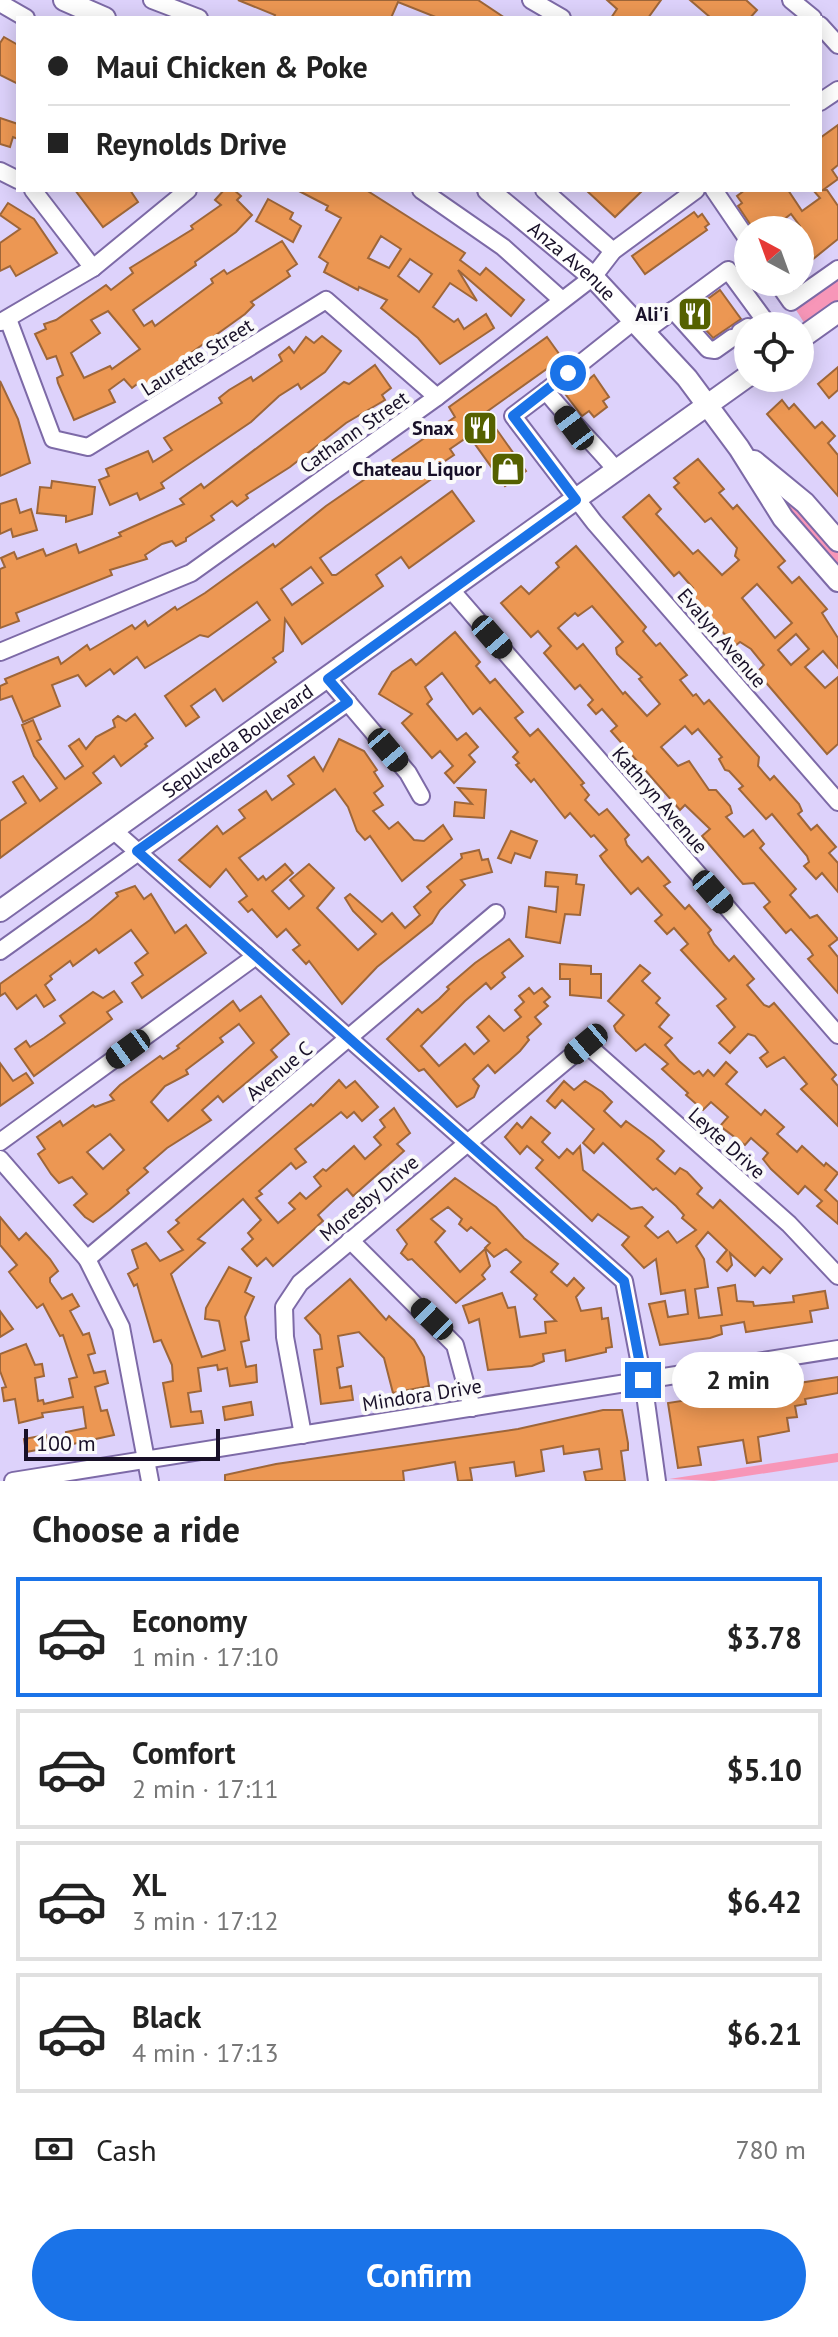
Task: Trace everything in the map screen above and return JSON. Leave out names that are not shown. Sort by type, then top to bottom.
[{"type":"main road","points":[[64,0],[100,16]]},
{"type":"main road","name":"Anza Avenue","points":[[490,192],[593,277],[639,326],[707,405],[739,448],[783,518],[838,581]]},
{"type":"main road","points":[[814,329],[838,312]]},
{"type":"main road","name":"Sepulveda Boulevard","points":[[0,911],[452,591],[734,386]]},
{"type":"main road","name":"Anza Avenue","points":[[739,448],[805,503],[838,541]]},
{"type":"street","points":[[152,0],[194,16]]},
{"type":"street","points":[[531,0],[559,16]]},
{"type":"street","points":[[791,0],[811,16]]},
{"type":"street","points":[[0,3],[23,16]]},
{"type":"street","points":[[822,27],[838,45]]},
{"type":"street","points":[[35,192],[93,268]]},
{"type":"street","points":[[4,321],[93,268],[186,192]]},
{"type":"street","name":"Anza Avenue","points":[[424,192],[503,247],[562,300]]},
{"type":"street","name":"Anza Avenue","points":[[546,192],[613,251]]},
{"type":"street","name":"Cathann Street","points":[[0,652],[191,573],[437,397],[593,277],[613,251],[693,192]]},
{"type":"street","points":[[715,192],[734,219]]},
{"type":"street","points":[[814,286],[838,269]]},
{"type":"street","points":[[617,471],[584,431],[574,428],[546,391],[639,326],[673,310],[728,270],[744,312]]},
{"type":"street","name":"Laurette Street","points":[[4,321],[53,439],[88,447],[326,300],[437,397]]},
{"type":"street","points":[[673,310],[708,349],[715,350],[734,338]]},
{"type":"street","name":"Evalyn Avenue","points":[[546,391],[513,416],[576,500],[838,802]]},
{"type":"street","name":"Kathryn Avenue","points":[[452,591],[837,1031]]},
{"type":"street","points":[[328,679],[408,773],[421,796]]},
{"type":"street","points":[[0,951],[348,702]]},
{"type":"street","points":[[113,830],[624,1281],[643,1380],[657,1481]]},
{"type":"street","name":"Avenue C","points":[[87,1259],[496,913]]},
{"type":"street","points":[[0,1142],[256,956]]},
{"type":"street","name":"Moresby Drive","points":[[303,1435],[285,1337],[284,1307],[300,1283],[586,1044]]},
{"type":"street","name":"Leyte Drive","points":[[586,1044],[789,1224],[838,1276]]},
{"type":"street","points":[[0,1159],[87,1259],[121,1327],[150,1481]]},
{"type":"street","points":[[350,1240],[455,1345],[472,1408]]},
{"type":"street","name":"Mindora Drive","points":[[13,1481],[838,1349]]},
{"type":"shaded area","points":[[838,269],[838,312],[814,329],[814,312],[797,312],[791,302],[800,296],[814,296],[814,286]]},
{"type":"shaded area","points":[[739,448],[838,541],[838,581]]},
{"type":"shaded area","points":[[838,1453],[838,1462],[714,1481],[669,1479]]},
{"type":"building","points":[[238,0],[478,0],[502,16],[433,16],[398,2],[392,16],[275,15]]},
{"type":"building","points":[[607,0],[661,0],[649,16],[612,16],[617,9]]},
{"type":"building","points":[[690,0],[746,0],[757,10],[752,16],[709,16]]},
{"type":"building","points":[[4,37],[16,44],[16,83],[0,75],[0,43]]},
{"type":"building","points":[[0,118],[16,123],[16,138],[13,137],[10,147],[0,144]]},
{"type":"building","points":[[838,125],[838,165],[832,170],[838,179],[823,190],[827,190],[838,206],[838,239],[814,258],[814,216],[745,216],[738,206],[742,203],[737,196],[742,192],[789,192],[802,211],[820,198],[815,192],[822,192],[822,137]]},
{"type":"building","points":[[77,192],[131,192],[138,202],[103,227]]},
{"type":"building","points":[[222,192],[236,192],[241,196],[237,200],[252,215],[236,232],[195,262],[196,265],[133,310],[144,326],[152,321],[155,326],[213,283],[211,279],[224,270],[227,274],[282,241],[297,264],[287,271],[290,276],[251,302],[254,305],[245,314],[145,386],[141,381],[132,388],[124,379],[109,390],[115,402],[74,420],[58,383],[57,378],[63,375],[56,356],[47,359],[35,334],[46,329],[44,324],[56,320],[106,285],[111,290],[133,273],[130,268],[193,229],[191,226],[221,205],[215,200]],"holes":[[[108,311],[140,349],[112,369],[110,366],[84,378],[71,353],[100,333],[91,320]]]},
{"type":"building","points":[[301,192],[369,192],[465,253],[460,260],[480,275],[486,268],[524,300],[511,316],[458,270],[477,301],[450,283],[433,307],[454,322],[458,319],[464,329],[486,314],[494,328],[440,364],[418,338],[381,308],[387,300],[359,287],[358,290],[324,272],[328,263],[319,257],[341,218],[326,210],[328,206]],"holes":[[[381,236],[401,249],[389,268],[368,258]],[[410,259],[432,274],[419,292],[398,276]]]},
{"type":"building","points":[[588,192],[641,192],[615,217]]},
{"type":"building","points":[[268,199],[293,213],[290,219],[301,226],[293,242],[256,221]]},
{"type":"building","points":[[8,203],[34,219],[57,253],[16,276],[10,266],[0,271],[0,243],[20,229],[0,215]]},
{"type":"building","points":[[694,212],[698,217],[702,214],[709,224],[705,227],[707,230],[645,274],[632,256]]},
{"type":"building","points":[[720,290],[736,312],[734,324],[713,338],[690,312]]},
{"type":"building","points":[[322,336],[341,351],[325,372],[301,389],[298,384],[279,396],[251,422],[161,483],[164,488],[140,500],[137,493],[110,505],[99,480],[109,476],[106,469],[148,451],[153,462],[172,450],[164,438],[222,403],[219,398],[229,390],[251,377],[253,381],[282,361],[279,355],[289,347],[294,353],[306,337],[314,343]]},
{"type":"building","points":[[547,337],[562,358],[485,413],[526,471],[505,486],[469,436],[450,449],[454,455],[436,467],[440,473],[320,558],[332,575],[336,575],[452,491],[474,521],[409,568],[401,557],[376,575],[383,586],[302,644],[285,619],[283,651],[273,658],[276,662],[223,701],[215,689],[191,706],[199,717],[186,726],[165,696],[270,620],[257,602],[208,637],[200,635],[145,668],[137,657],[114,674],[110,669],[86,686],[78,675],[52,685],[60,706],[23,722],[12,696],[0,700],[0,686],[7,683],[5,679],[58,657],[61,664],[87,645],[90,650],[132,625],[135,629],[145,621],[148,626],[175,607],[177,610],[205,593],[273,544],[275,547],[326,506],[455,417],[449,407]],"holes":[[[311,567],[323,583],[292,605],[281,589]]]},
{"type":"building","points":[[375,365],[391,388],[382,395],[385,400],[346,423],[290,467],[246,495],[248,498],[237,506],[232,501],[211,516],[214,520],[186,541],[176,546],[172,541],[162,544],[145,555],[147,559],[110,570],[112,575],[16,613],[19,621],[0,628],[0,569],[5,567],[1,558],[14,552],[17,559],[43,549],[46,556],[76,544],[79,553],[184,504],[180,499],[201,484],[204,488],[344,382],[349,384]]},
{"type":"building","points":[[838,367],[838,390],[829,398],[818,384]]},
{"type":"building","points":[[584,375],[588,380],[594,375],[609,397],[603,401],[607,407],[594,417],[589,411],[582,416],[566,395],[574,390],[571,385]]},
{"type":"building","points":[[0,381],[18,419],[30,463],[0,476]]},
{"type":"building","points":[[782,400],[789,409],[794,404],[815,428],[822,422],[835,436],[828,443],[838,455],[838,496],[767,414]]},
{"type":"building","points":[[698,459],[724,489],[719,493],[733,509],[737,505],[785,561],[778,567],[792,583],[799,577],[827,609],[822,613],[838,638],[838,668],[823,651],[805,667],[825,688],[838,677],[838,744],[827,754],[757,672],[764,665],[751,649],[740,642],[735,646],[688,593],[693,588],[679,572],[674,576],[623,517],[649,495],[661,509],[656,514],[693,554],[698,550],[722,575],[739,560],[735,556],[737,548],[711,518],[705,522],[674,487],[679,483],[674,478]],"holes":[[[757,584],[792,623],[775,638],[742,598]],[[796,634],[809,649],[791,665],[778,650]]]},
{"type":"building","points":[[52,481],[95,487],[92,514],[66,522],[66,516],[37,513],[40,487],[51,488]]},
{"type":"building","points":[[16,499],[20,513],[31,509],[37,530],[13,537],[11,529],[0,534],[0,504]]},
{"type":"building","points":[[576,546],[646,627],[643,631],[656,646],[660,643],[687,675],[680,680],[693,696],[696,694],[704,704],[709,700],[759,757],[758,766],[770,780],[774,776],[799,804],[802,811],[798,814],[811,830],[817,825],[836,847],[829,853],[838,863],[838,892],[822,873],[816,879],[804,866],[809,862],[807,856],[772,814],[766,819],[739,789],[743,786],[725,770],[719,759],[722,757],[698,729],[692,734],[685,726],[661,747],[678,766],[689,761],[709,790],[716,790],[730,806],[732,813],[726,817],[744,837],[753,830],[764,844],[760,848],[796,889],[790,895],[810,918],[817,915],[838,939],[829,946],[838,957],[838,993],[808,959],[813,955],[810,950],[791,929],[786,933],[764,907],[770,902],[754,883],[743,884],[702,836],[710,829],[685,805],[680,810],[611,731],[617,726],[602,709],[596,714],[588,705],[593,700],[580,685],[575,689],[544,653],[551,646],[538,631],[531,637],[501,603],[521,586],[529,594],[559,567],[556,563]],"holes":[[[592,606],[623,642],[616,648],[617,654],[642,677],[639,679],[660,704],[647,716],[625,692],[623,694],[583,644],[577,649],[558,628],[575,613],[578,616]]]},
{"type":"building","points":[[455,632],[480,662],[476,666],[490,683],[495,679],[523,712],[515,718],[530,736],[538,729],[584,783],[581,785],[589,795],[585,800],[599,815],[607,809],[629,835],[625,839],[627,845],[642,862],[648,857],[670,882],[664,886],[685,909],[689,905],[711,930],[708,933],[714,944],[729,961],[734,956],[754,979],[747,985],[764,1005],[769,1007],[774,1003],[836,1075],[832,1079],[838,1086],[838,1126],[801,1089],[807,1084],[784,1057],[767,1067],[760,1058],[768,1052],[755,1036],[748,1034],[730,1053],[719,1043],[735,1027],[717,1006],[726,999],[681,950],[688,944],[674,928],[667,934],[655,921],[662,915],[638,888],[631,894],[604,862],[600,856],[607,850],[594,835],[591,837],[570,813],[565,818],[534,779],[531,782],[516,765],[519,763],[513,757],[518,752],[480,708],[473,714],[442,673],[425,687],[432,699],[427,704],[457,740],[466,733],[478,747],[469,755],[475,762],[454,783],[445,773],[453,766],[440,751],[432,758],[402,723],[412,714],[379,694],[392,672],[411,659],[416,665]]},
{"type":"building","points":[[135,714],[153,738],[145,744],[147,746],[121,766],[114,756],[93,773],[101,783],[0,858],[0,821],[26,803],[13,782],[23,776],[40,801],[57,788],[34,756],[22,725],[33,720],[41,739],[37,741],[65,779],[83,766],[69,746],[79,739],[86,749],[96,737],[115,727],[113,720],[118,716],[126,721]]},
{"type":"building","points":[[339,739],[364,751],[377,770],[374,772],[383,786],[374,793],[383,805],[373,811],[389,829],[398,822],[414,840],[424,841],[443,825],[452,839],[402,881],[370,836],[365,840],[357,831],[348,807],[335,789],[239,858],[258,880],[263,876],[266,880],[285,864],[293,873],[272,891],[289,909],[304,896],[290,880],[309,864],[334,888],[317,908],[358,950],[376,934],[353,911],[345,898],[350,894],[382,922],[392,913],[405,928],[420,915],[414,907],[431,892],[427,887],[462,858],[461,854],[479,850],[482,860],[488,859],[492,872],[461,880],[465,885],[440,910],[432,923],[377,967],[342,1004],[309,961],[306,964],[293,950],[300,945],[286,929],[277,937],[252,909],[248,912],[239,902],[247,896],[226,869],[210,887],[179,860],[217,826],[223,834],[245,818],[239,810],[266,791],[272,800],[294,784],[288,776],[314,757],[323,771]]},
{"type":"building","points":[[458,788],[486,790],[484,818],[454,816],[455,802],[472,804]]},
{"type":"building","points":[[511,831],[537,841],[530,858],[515,853],[511,863],[498,858]]},
{"type":"building","points":[[546,872],[577,875],[576,884],[584,885],[580,915],[565,914],[560,943],[526,937],[529,907],[556,912],[558,887],[545,886]]},
{"type":"building","points":[[135,886],[144,899],[151,894],[175,933],[186,925],[206,953],[142,998],[132,983],[143,975],[135,963],[148,953],[131,930],[99,953],[96,949],[73,966],[70,961],[50,976],[52,979],[45,985],[55,1000],[44,1007],[36,995],[17,1009],[5,993],[0,996],[0,984],[90,920],[118,896],[116,893]]},
{"type":"building","points":[[509,939],[523,956],[502,973],[505,977],[491,989],[486,983],[465,1001],[421,1046],[439,1066],[465,1044],[474,1054],[489,1041],[477,1027],[489,1016],[504,1031],[521,1017],[515,1010],[524,1002],[519,996],[529,988],[534,994],[542,988],[550,997],[544,1002],[548,1006],[535,1017],[541,1024],[527,1037],[529,1040],[520,1051],[495,1073],[488,1065],[473,1079],[479,1086],[474,1097],[457,1107],[424,1069],[419,1071],[387,1039],[418,1009],[422,1013],[475,963]]},
{"type":"building","points":[[560,964],[591,966],[591,974],[601,974],[601,998],[570,995],[570,979],[560,979]]},
{"type":"building","points":[[640,965],[650,973],[642,981],[660,998],[656,1003],[669,1015],[659,1027],[672,1038],[665,1045],[679,1061],[694,1074],[699,1071],[703,1076],[708,1070],[714,1076],[726,1062],[737,1072],[726,1084],[761,1115],[765,1110],[784,1127],[777,1134],[797,1152],[802,1146],[824,1166],[826,1163],[838,1173],[825,1190],[838,1202],[838,1224],[817,1206],[822,1201],[805,1186],[798,1194],[771,1169],[763,1159],[768,1153],[751,1138],[745,1145],[720,1126],[728,1117],[711,1102],[703,1110],[686,1095],[688,1093],[662,1069],[668,1064],[645,1044],[636,1051],[616,1031],[614,1026],[624,1015],[608,1001]]},
{"type":"building","points":[[114,991],[122,1002],[107,1012],[112,1019],[34,1076],[15,1049],[26,1041],[30,1047],[65,1023],[60,1016],[93,992],[103,998]]},
{"type":"building","points":[[261,996],[289,1034],[271,1050],[277,1057],[223,1102],[218,1096],[202,1110],[211,1120],[167,1148],[144,1168],[148,1172],[109,1210],[93,1222],[85,1217],[74,1205],[87,1194],[72,1177],[59,1183],[51,1174],[38,1154],[45,1149],[37,1137],[60,1121],[63,1126],[93,1105],[95,1107],[114,1100],[110,1095],[120,1085],[160,1056],[163,1059],[179,1048],[177,1046],[233,1001],[240,1011]],"holes":[[[239,1024],[254,1043],[168,1121],[151,1102],[165,1086],[188,1074],[186,1070],[223,1042],[220,1038]],[[110,1134],[124,1150],[103,1169],[87,1152]]]},
{"type":"building","points":[[0,1063],[13,1081],[26,1073],[33,1083],[0,1106]]},
{"type":"building","points":[[339,1080],[346,1088],[355,1081],[378,1107],[362,1121],[354,1112],[347,1118],[341,1112],[295,1149],[306,1162],[296,1169],[291,1163],[259,1191],[262,1194],[256,1198],[278,1223],[295,1209],[289,1203],[300,1193],[306,1199],[321,1186],[314,1177],[323,1169],[326,1171],[354,1146],[365,1159],[381,1145],[374,1137],[385,1127],[380,1120],[394,1108],[410,1133],[397,1144],[404,1151],[353,1196],[347,1189],[334,1200],[318,1215],[323,1221],[273,1266],[266,1258],[257,1266],[242,1249],[253,1239],[248,1233],[261,1220],[243,1199],[198,1239],[205,1243],[171,1274],[202,1357],[225,1350],[219,1321],[205,1319],[206,1308],[229,1267],[251,1278],[245,1292],[254,1297],[245,1317],[249,1340],[241,1342],[246,1367],[256,1365],[257,1382],[230,1386],[227,1368],[218,1370],[217,1365],[198,1368],[201,1391],[188,1393],[191,1412],[201,1411],[203,1423],[171,1427],[163,1383],[173,1381],[172,1365],[161,1340],[154,1342],[137,1284],[134,1286],[128,1274],[138,1268],[132,1250],[146,1243],[160,1261],[183,1250],[168,1232],[179,1223],[176,1220],[311,1104],[313,1106]]},
{"type":"building","points":[[564,1081],[574,1090],[585,1081],[602,1092],[612,1102],[604,1111],[621,1127],[626,1121],[653,1141],[664,1151],[657,1159],[675,1174],[680,1168],[687,1172],[702,1188],[697,1194],[713,1208],[720,1200],[782,1259],[770,1273],[763,1267],[755,1276],[730,1253],[732,1265],[727,1271],[717,1262],[727,1250],[708,1232],[696,1246],[704,1259],[708,1287],[695,1289],[699,1318],[722,1315],[718,1288],[735,1285],[737,1301],[753,1302],[754,1306],[794,1302],[793,1296],[825,1291],[828,1308],[810,1311],[812,1322],[746,1332],[744,1322],[721,1326],[722,1334],[710,1338],[660,1345],[649,1304],[665,1301],[668,1317],[688,1314],[685,1290],[661,1294],[656,1259],[644,1268],[622,1245],[629,1237],[598,1214],[592,1221],[536,1168],[543,1160],[527,1146],[520,1154],[505,1137],[517,1123],[522,1128],[531,1117],[550,1133],[542,1142],[559,1158],[567,1149],[573,1154],[580,1146],[583,1170],[631,1209],[642,1207],[653,1217],[645,1226],[658,1238],[668,1231],[677,1243],[696,1230],[682,1218],[684,1215],[676,1206],[656,1188],[653,1190],[603,1143],[594,1153],[583,1143],[594,1129],[562,1100],[555,1108],[547,1101]]},
{"type":"building","points":[[455,1178],[496,1207],[524,1238],[558,1264],[551,1272],[567,1286],[574,1278],[584,1288],[576,1297],[581,1311],[601,1308],[602,1319],[608,1318],[612,1347],[606,1348],[606,1352],[566,1361],[565,1350],[543,1354],[544,1361],[532,1366],[488,1370],[479,1319],[469,1323],[463,1306],[502,1293],[508,1308],[515,1307],[520,1337],[546,1333],[545,1322],[556,1321],[534,1299],[537,1295],[511,1272],[521,1262],[506,1249],[494,1257],[485,1248],[490,1243],[471,1227],[467,1231],[459,1224],[462,1219],[448,1207],[431,1219],[445,1231],[435,1242],[460,1272],[485,1249],[490,1266],[482,1275],[485,1279],[456,1303],[412,1259],[408,1260],[401,1253],[407,1244],[397,1230]]},
{"type":"building","points":[[0,1217],[19,1240],[26,1233],[50,1259],[58,1271],[50,1282],[62,1299],[72,1294],[79,1306],[70,1311],[83,1335],[89,1333],[95,1353],[88,1355],[94,1373],[105,1371],[108,1383],[95,1387],[101,1411],[107,1410],[114,1435],[68,1445],[66,1432],[86,1428],[83,1407],[42,1413],[43,1417],[19,1423],[15,1399],[4,1401],[2,1388],[6,1387],[0,1371],[0,1354],[26,1344],[35,1365],[42,1364],[44,1376],[35,1378],[38,1401],[43,1400],[44,1404],[73,1397],[69,1379],[77,1377],[63,1335],[60,1336],[43,1304],[37,1308],[9,1272],[17,1265],[0,1245]]},
{"type":"building","points":[[350,1279],[386,1320],[389,1316],[414,1340],[424,1357],[429,1386],[393,1393],[384,1358],[359,1332],[338,1336],[343,1366],[337,1368],[340,1388],[351,1386],[353,1400],[321,1404],[314,1350],[322,1349],[320,1335],[305,1318]]},
{"type":"building","points":[[0,1311],[13,1329],[0,1337]]},
{"type":"building","points":[[838,1377],[838,1393],[805,1399],[806,1404],[795,1406],[797,1417],[787,1418],[789,1431],[758,1437],[761,1461],[747,1463],[743,1440],[698,1447],[701,1465],[678,1468],[668,1403]]},
{"type":"building","points":[[251,1402],[253,1415],[225,1420],[223,1407]]},
{"type":"building","points":[[603,1410],[622,1410],[628,1443],[628,1450],[621,1451],[625,1481],[586,1481],[584,1472],[602,1469],[599,1449],[564,1454],[563,1446],[541,1450],[544,1471],[516,1476],[514,1462],[470,1468],[472,1480],[458,1481],[455,1462],[403,1471],[404,1481],[225,1481],[225,1475],[276,1464],[518,1429]]},
{"type":"building","points":[[46,1435],[48,1448],[26,1452],[24,1439]]},
{"type":"place","name":"Ali'i","points":[[695,314]]},
{"type":"place","name":"Snax","points":[[480,428]]},
{"type":"place","name":"Chateau Liquor","points":[[508,469]]},
{"type":"route","points":[[568,373],[513,416],[576,500],[328,679],[348,702],[137,851],[624,1281],[643,1380]]}]
